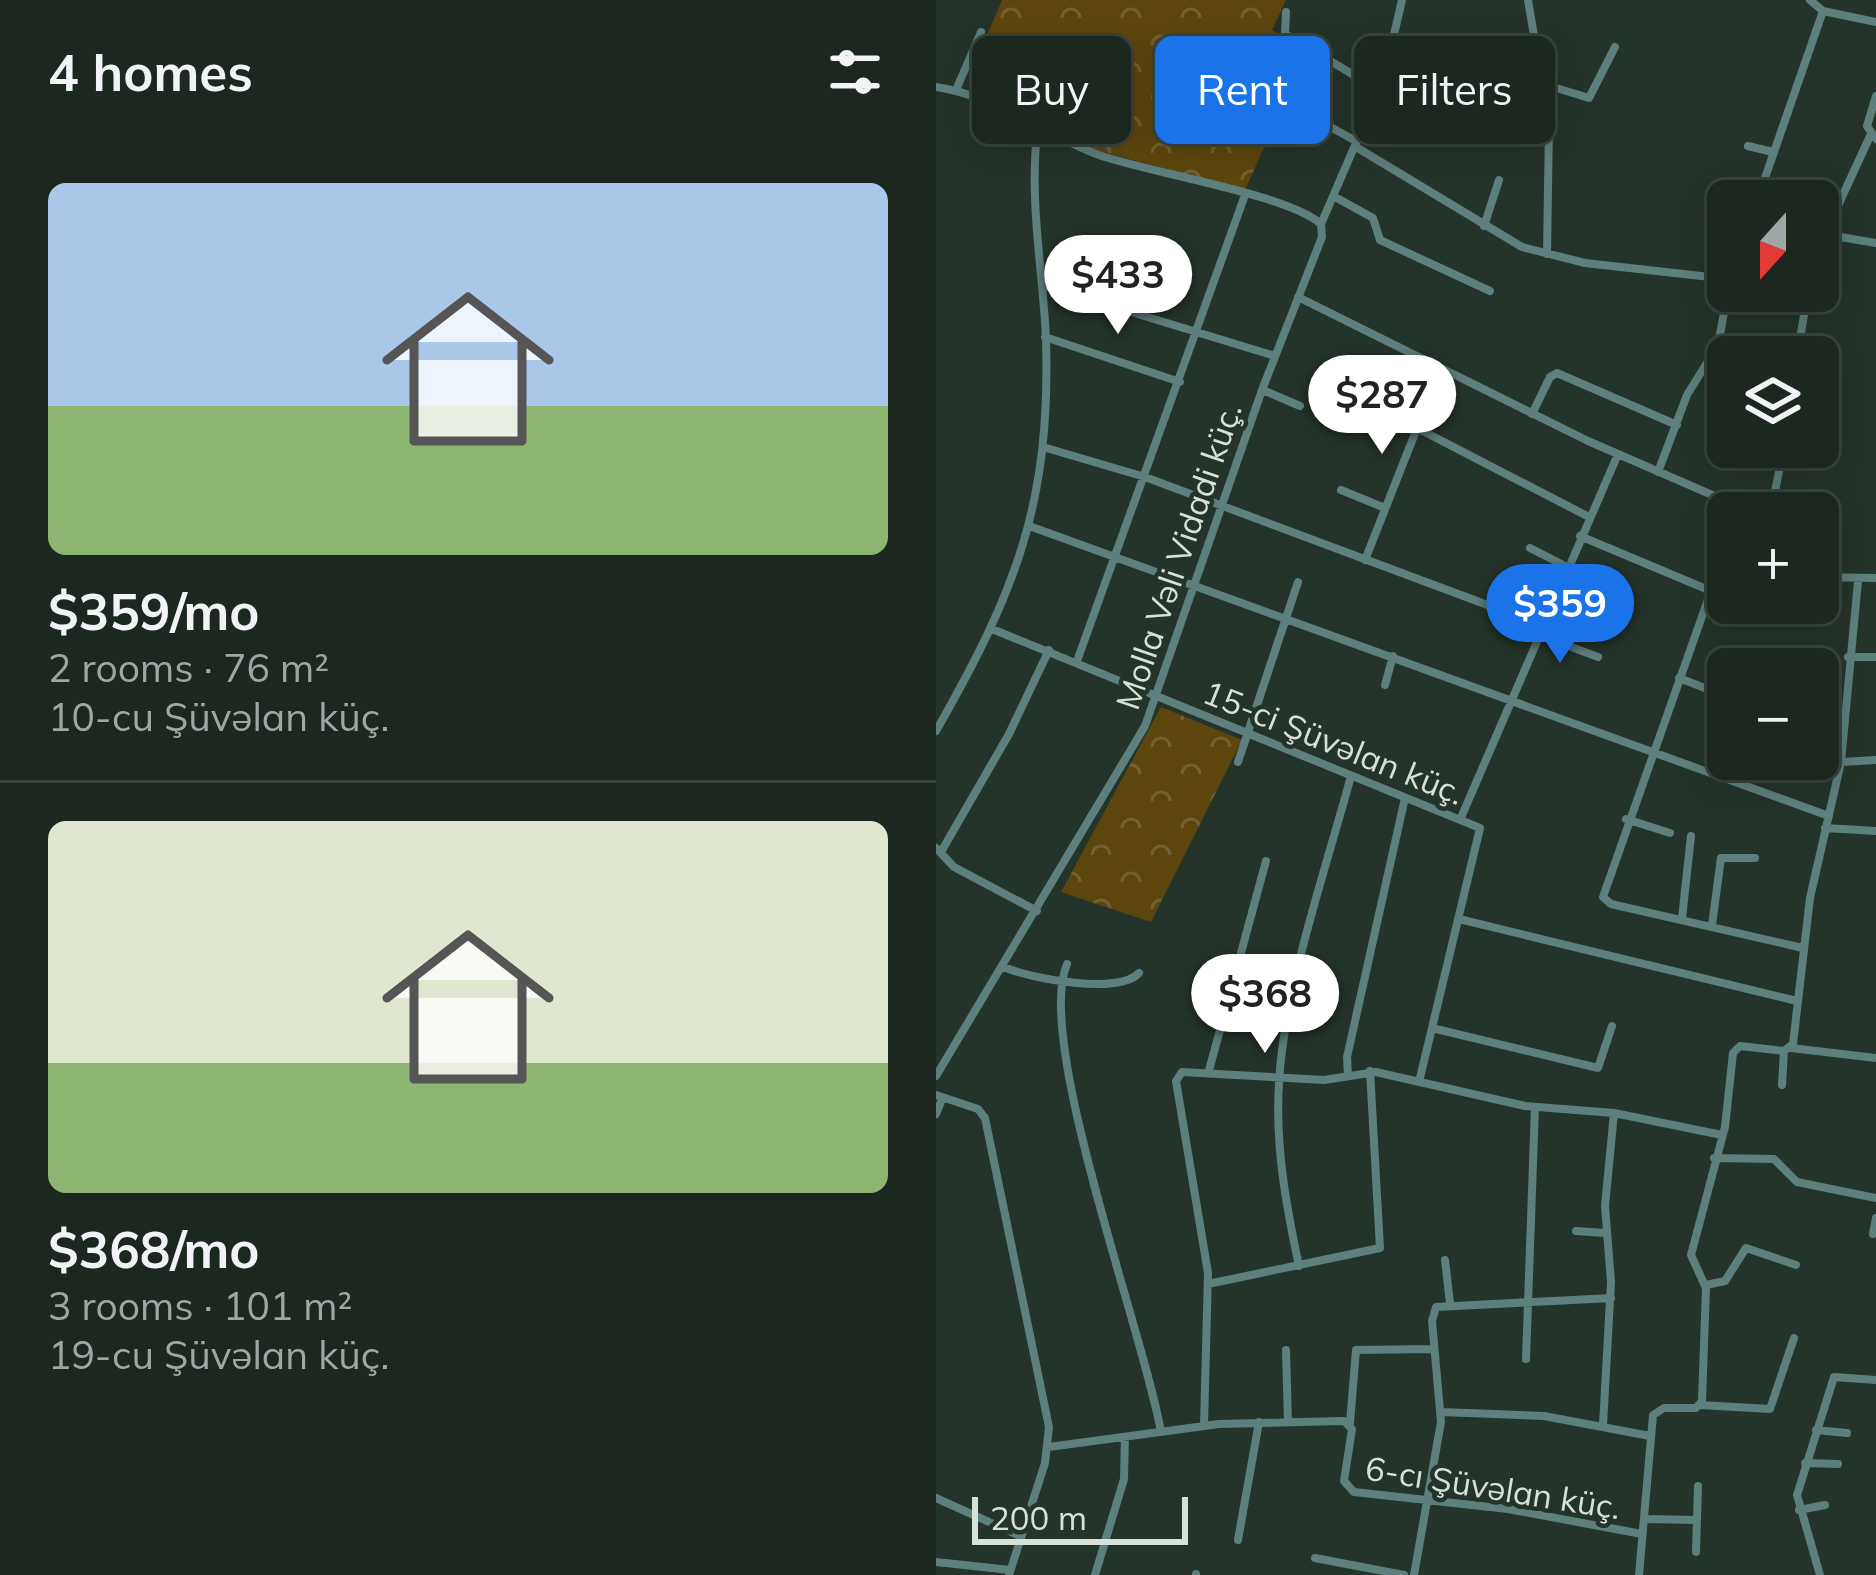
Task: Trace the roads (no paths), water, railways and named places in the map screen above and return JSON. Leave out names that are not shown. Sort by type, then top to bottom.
[{"type":"street","name":"Molla Vəli Vidadi küç.","points":[[1393,36],[1402,0]]},
{"type":"street","points":[[1528,0],[1532,36]]},
{"type":"street","points":[[1810,0],[1823,11],[1876,22]]},
{"type":"street","points":[[1764,180],[1823,11]]},
{"type":"street","points":[[1286,12],[1286,34],[1354,75]]},
{"type":"street","points":[[956,90],[981,32]]},
{"type":"street","points":[[1555,92],[1589,98],[1616,47]]},
{"type":"street","points":[[936,87],[972,97]]},
{"type":"street","points":[[1839,203],[1873,137],[1867,121],[1876,96]]},
{"type":"street","points":[[936,730],[992,629],[1032,526],[1043,447],[1046,337],[1038,144]]},
{"type":"street","points":[[1076,144],[1245,195],[1322,224]]},
{"type":"street","name":"Molla Vəli Vidadi küç.","points":[[936,1076],[1133,749],[1157,696],[1262,390],[1355,144]]},
{"type":"street","points":[[1357,144],[1513,243],[1547,254],[1707,280]]},
{"type":"street","points":[[1547,254],[1549,144]]},
{"type":"street","points":[[1748,146],[1773,152]]},
{"type":"street","points":[[1484,226],[1499,180]]},
{"type":"street","points":[[1077,661],[1245,195]]},
{"type":"street","points":[[1335,196],[1372,218],[1380,239],[1490,291]]},
{"type":"street","points":[[1839,237],[1876,243]]},
{"type":"street","points":[[1042,285],[1200,329],[1275,356]]},
{"type":"street","points":[[1298,297],[1439,370],[1707,493]]},
{"type":"street","points":[[1658,472],[1694,382],[1718,344],[1723,312]]},
{"type":"street","points":[[1046,337],[1180,382]]},
{"type":"street","points":[[1365,560],[1439,370]]},
{"type":"street","points":[[1532,414],[1550,377],[1557,374],[1677,425]]},
{"type":"street","points":[[1262,390],[1300,406]]},
{"type":"street","points":[[1417,428],[1589,517]]},
{"type":"street","points":[[1043,447],[1145,477],[1365,560],[1598,657]]},
{"type":"street","points":[[1460,820],[1618,454]]},
{"type":"street","points":[[1341,490],[1385,508]]},
{"type":"street","points":[[1032,526],[1829,816]]},
{"type":"street","points":[[1580,536],[1707,589]]},
{"type":"street","points":[[1530,548],[1567,567]]},
{"type":"street","points":[[1839,579],[1876,578]]},
{"type":"street","points":[[1782,1085],[1803,948],[1841,762],[1847,657],[1858,581]]},
{"type":"street","points":[[1238,762],[1298,582]]},
{"type":"street","points":[[1707,602],[1626,819],[1604,900],[1803,948]]},
{"type":"street","name":"15-ci Şüvəlan küç.","points":[[992,629],[1482,831],[1419,1082]]},
{"type":"street","points":[[1037,911],[954,867],[938,850],[1004,744],[1049,650]]},
{"type":"street","points":[[1385,685],[1393,656]]},
{"type":"street","points":[[1847,657],[1876,657]]},
{"type":"street","points":[[1679,678],[1707,689]]},
{"type":"street","points":[[1839,738],[1843,739]]},
{"type":"street","points":[[1841,762],[1876,760]]},
{"type":"street","points":[[1299,1266],[1280,1170],[1279,1078],[1308,938],[1351,776]]},
{"type":"street","points":[[1348,1076],[1347,1057],[1406,798]]},
{"type":"street","points":[[1626,819],[1670,833]]},
{"type":"street","points":[[1825,828],[1876,831]]},
{"type":"street","points":[[1682,918],[1690,836]]},
{"type":"street","points":[[1712,925],[1721,857],[1755,858]]},
{"type":"street","points":[[1208,1075],[1266,861]]},
{"type":"street","points":[[1459,919],[1797,1001]]},
{"type":"street","points":[[1067,964],[1061,982],[1065,1064],[1161,1432]]},
{"type":"street","points":[[1004,967],[1061,982],[1125,982],[1139,973]]},
{"type":"street","points":[[1432,1028],[1598,1068],[1612,1027]]},
{"type":"street","points":[[936,1044],[951,1053]]},
{"type":"street","points":[[1700,1406],[1706,1285],[1691,1261],[1722,1135],[1734,1049],[1876,1058]]},
{"type":"street","points":[[1208,1284],[1382,1244],[1370,1071]]},
{"type":"street","points":[[1204,1425],[1208,1284],[1176,1081],[1183,1072],[1279,1078],[1370,1071],[1535,1107],[1614,1113],[1722,1135]]},
{"type":"street","points":[[936,1114],[939,1097],[978,1109],[986,1118],[1049,1447],[1010,1573],[936,1562]]},
{"type":"street","points":[[1526,1359],[1535,1107]]},
{"type":"street","points":[[1603,1425],[1611,1298],[1605,1233],[1614,1113]]},
{"type":"street","points":[[1714,1158],[1774,1159],[1798,1182],[1876,1198]]},
{"type":"street","points":[[1873,1234],[1876,1218]]},
{"type":"street","points":[[1576,1231],[1605,1233]]},
{"type":"street","points":[[1706,1285],[1725,1281],[1746,1248],[1796,1264]]},
{"type":"street","points":[[1445,1260],[1450,1303]]},
{"type":"street","points":[[1414,1575],[1431,1501],[1442,1412],[1434,1311],[1450,1303],[1611,1298]]},
{"type":"street","points":[[1639,1575],[1650,1436],[1658,1409],[1770,1409],[1794,1338]]},
{"type":"street","points":[[1350,1424],[1356,1350],[1435,1348]]},
{"type":"street","points":[[1286,1351],[1288,1422]]},
{"type":"street","points":[[1820,1575],[1798,1510],[1805,1463],[1834,1377],[1876,1380]]},
{"type":"street","points":[[1442,1412],[1510,1412],[1650,1436]]},
{"type":"street","points":[[1238,1540],[1259,1422]]},
{"type":"street","name":"6-cı Şüvəlan küç.","points":[[1049,1447],[1204,1425],[1350,1424],[1343,1478],[1347,1489],[1642,1534]]},
{"type":"street","points":[[1816,1430],[1847,1433]]},
{"type":"street","points":[[1095,1575],[1124,1479],[1125,1438]]},
{"type":"street","points":[[1805,1463],[1838,1464]]},
{"type":"street","points":[[1696,1552],[1698,1486]]},
{"type":"street","points":[[936,1498],[1020,1536]]},
{"type":"street","points":[[1798,1510],[1826,1505]]},
{"type":"street","points":[[1643,1519],[1696,1520]]},
{"type":"street","points":[[1315,1558],[1404,1575]]}]
